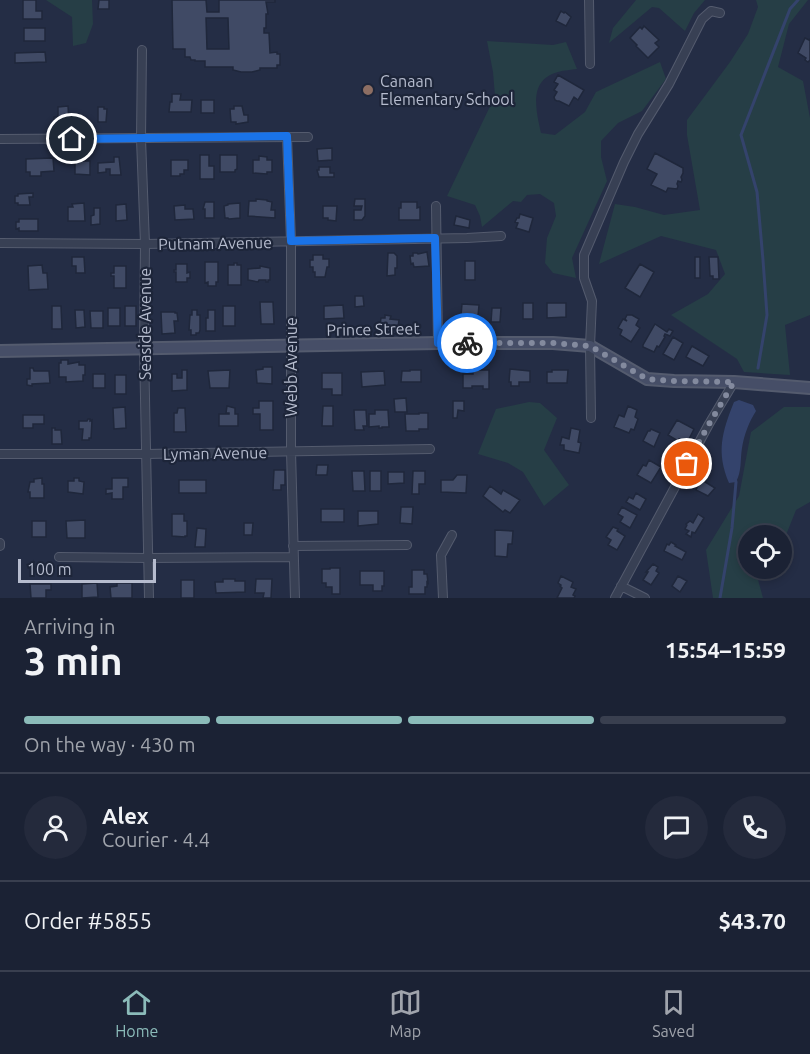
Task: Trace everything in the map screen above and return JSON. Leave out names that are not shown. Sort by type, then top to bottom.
[{"type":"street","points":[[589,0],[590,64]]},
{"type":"street","points":[[591,418],[592,301],[584,278],[584,255],[638,134],[669,84],[702,19],[711,11],[720,13]]},
{"type":"street","name":"Seaside Avenue","points":[[142,50],[141,138],[145,244],[144,348],[149,598]]},
{"type":"street","name":"Webb Avenue","points":[[287,136],[291,241],[291,451],[295,598]]},
{"type":"street","points":[[0,139],[308,137]]},
{"type":"street","points":[[436,206],[438,343]]},
{"type":"street","name":"Putnam Avenue","points":[[0,243],[145,244],[501,236]]},
{"type":"street","name":"Prince Street","points":[[0,351],[553,343],[590,346],[647,379],[734,382],[810,388]]},
{"type":"street","points":[[615,598],[734,382]]},
{"type":"street","name":"Lyman Avenue","points":[[0,454],[430,449]]},
{"type":"street","points":[[443,598],[441,555],[452,535]]},
{"type":"street","points":[[293,546],[407,545]]},
{"type":"street","points":[[59,557],[294,557]]},
{"type":"street","points":[[621,586],[645,598]]},
{"type":"shaded area","points":[[46,0],[92,0],[93,24],[86,43],[73,46],[72,17]]},
{"type":"shaded area","points":[[636,0],[705,0],[694,13],[685,31],[659,8],[652,7],[609,43],[613,28]]},
{"type":"shaded area","points":[[756,0],[808,0],[789,24],[778,67],[803,81],[810,118],[810,315],[785,325],[790,375],[744,372],[737,359],[671,315],[708,294],[725,274],[716,250],[661,236],[599,264],[615,204],[664,215],[700,210],[687,135],[687,120],[748,34],[758,7]]},
{"type":"shaded area","points":[[487,41],[553,45],[566,42],[577,69],[560,71],[548,76],[538,89],[536,97],[541,133],[555,135],[585,112],[596,92],[660,62],[666,79],[642,111],[618,123],[601,141],[601,157],[607,181],[572,258],[576,278],[553,273],[545,263],[547,238],[556,216],[554,203],[540,194],[527,195],[521,202],[513,201],[482,227],[475,205],[447,196],[495,96]]},
{"type":"shaded area","points":[[529,402],[540,403],[557,418],[544,450],[569,485],[544,506],[523,472],[508,463],[478,454],[496,409]]},
{"type":"shaded area","points":[[784,407],[810,407],[810,502],[796,510],[790,525],[738,525],[738,579],[758,579],[763,598],[713,598],[706,550],[739,496],[751,432]]},
{"type":"water","points":[[739,400],[753,405],[756,411],[744,438],[738,478],[736,482],[729,483],[723,461],[722,442],[734,402]]},
{"type":"building","points":[[23,0],[36,0],[36,11],[42,11],[42,19],[23,19]]},
{"type":"building","points":[[99,0],[109,0],[109,9],[98,9]]},
{"type":"building","points":[[172,0],[206,0],[207,12],[219,12],[219,0],[275,0],[275,2],[266,2],[268,14],[266,14],[264,33],[269,33],[270,53],[280,54],[280,65],[277,65],[277,68],[260,68],[252,72],[241,72],[233,70],[233,67],[205,67],[205,61],[195,61],[190,57],[185,57],[185,49],[173,49]],"holes":[[[206,18],[228,18],[229,49],[207,49]]]},
{"type":"building","points":[[561,11],[571,17],[566,26],[556,21]]},
{"type":"building","points":[[644,26],[659,40],[655,43],[659,47],[648,58],[630,38],[640,27],[642,29]]},
{"type":"building","points":[[24,28],[45,28],[45,41],[24,41]]},
{"type":"building","points":[[805,38],[810,39],[810,60],[808,62],[798,53]]},
{"type":"building","points":[[45,52],[46,62],[15,63],[15,53]]},
{"type":"building","points":[[558,75],[584,90],[578,100],[574,97],[569,106],[555,100],[557,92],[554,90],[558,84],[554,82]]},
{"type":"building","points":[[172,94],[181,94],[180,100],[192,100],[191,112],[169,112]]},
{"type":"building","points":[[201,100],[214,100],[214,113],[201,113]]},
{"type":"building","points":[[68,106],[69,122],[65,122],[65,125],[62,125],[62,122],[54,123],[54,117],[58,117],[58,107]]},
{"type":"building","points":[[234,106],[242,106],[244,115],[248,115],[248,122],[236,124],[236,122],[231,122],[230,109],[234,109]]},
{"type":"building","points":[[98,107],[107,109],[106,122],[98,122]]},
{"type":"building","points":[[332,148],[332,160],[318,161],[317,149]]},
{"type":"building","points":[[655,153],[683,168],[682,180],[678,181],[677,189],[668,188],[666,192],[651,185],[657,174],[647,169]]},
{"type":"building","points":[[200,155],[209,155],[209,166],[214,166],[214,179],[200,179]]},
{"type":"building","points":[[220,155],[237,155],[235,172],[220,172]]},
{"type":"building","points":[[259,156],[272,160],[272,172],[253,173],[253,160],[259,160]]},
{"type":"building","points":[[114,157],[119,157],[121,175],[110,175],[110,169],[98,173],[98,163],[114,162]]},
{"type":"building","points":[[53,158],[54,171],[41,172],[41,176],[30,176],[30,172],[26,172],[26,159]]},
{"type":"building","points":[[171,160],[188,160],[188,170],[184,170],[184,174],[180,176],[171,176]]},
{"type":"building","points":[[75,161],[90,161],[90,175],[75,174]]},
{"type":"building","points":[[319,167],[330,167],[330,173],[334,173],[334,177],[319,177],[317,170]]},
{"type":"building","points":[[33,193],[33,197],[29,197],[30,205],[15,203],[15,196],[18,194]]},
{"type":"building","points":[[256,199],[272,202],[271,210],[275,210],[275,218],[248,216],[249,201],[256,201]]},
{"type":"building","points":[[355,199],[365,199],[365,216],[362,220],[354,220],[354,210],[361,210],[362,206],[354,206]]},
{"type":"building","points":[[205,202],[214,202],[214,218],[205,218],[205,209],[203,209]]},
{"type":"building","points":[[401,202],[417,202],[417,208],[420,207],[420,220],[399,220]]},
{"type":"building","points":[[84,203],[85,221],[68,221],[68,207],[73,207],[72,204]]},
{"type":"building","points":[[240,203],[240,218],[225,218],[224,206]]},
{"type":"building","points":[[126,204],[127,220],[116,221],[116,205]]},
{"type":"building","points":[[185,205],[185,209],[193,209],[194,219],[175,220],[174,206]]},
{"type":"building","points":[[323,206],[337,206],[336,221],[323,218]]},
{"type":"building","points":[[94,208],[100,208],[100,224],[91,225],[91,216],[94,215]]},
{"type":"building","points":[[520,214],[533,218],[529,232],[516,228],[518,223],[515,222]]},
{"type":"building","points":[[456,216],[470,220],[469,228],[454,225]]},
{"type":"building","points":[[19,219],[38,219],[38,231],[19,231],[19,228],[16,229],[16,222],[19,222]]},
{"type":"building","points":[[427,252],[429,266],[414,267],[413,263],[411,264],[410,256],[413,256],[413,253]]},
{"type":"building","points":[[388,253],[394,253],[397,256],[395,275],[387,276]]},
{"type":"building","points":[[313,255],[323,255],[323,259],[329,259],[325,277],[315,277],[313,267],[310,267]]},
{"type":"building","points":[[72,257],[84,257],[85,273],[76,273],[76,266],[72,266]]},
{"type":"building","points":[[695,257],[700,257],[700,278],[695,278]]},
{"type":"building","points":[[709,257],[718,257],[719,279],[713,279],[713,276],[710,276]]},
{"type":"building","points":[[465,261],[475,261],[475,280],[465,280]]},
{"type":"building","points":[[205,262],[218,262],[216,286],[208,286],[208,282],[205,283]]},
{"type":"building","points":[[234,263],[241,265],[241,285],[228,285],[228,265],[234,265]]},
{"type":"building","points":[[176,264],[187,264],[187,273],[190,272],[190,278],[187,278],[187,282],[176,282],[174,270],[176,270]]},
{"type":"building","points":[[640,264],[654,272],[640,297],[625,288]]},
{"type":"building","points":[[42,265],[43,273],[47,273],[48,289],[29,290],[28,266]]},
{"type":"building","points":[[114,266],[126,266],[126,288],[114,288],[114,276],[111,276],[111,273],[114,273]]},
{"type":"building","points":[[260,266],[270,268],[270,280],[266,282],[266,280],[259,280],[258,282],[248,280],[248,269],[260,268]]},
{"type":"building","points":[[355,296],[363,296],[364,306],[355,307]]},
{"type":"building","points":[[260,302],[273,302],[274,324],[261,324]]},
{"type":"building","points":[[523,303],[533,303],[533,319],[523,319]]},
{"type":"building","points":[[547,303],[566,303],[566,317],[547,318]]},
{"type":"building","points":[[462,304],[479,305],[478,316],[461,316]]},
{"type":"building","points":[[343,305],[344,318],[324,319],[324,306]]},
{"type":"building","points":[[52,306],[61,306],[62,329],[52,329]]},
{"type":"building","points":[[125,306],[136,306],[136,326],[125,326]]},
{"type":"building","points":[[223,306],[235,306],[235,326],[223,326]]},
{"type":"building","points":[[108,308],[120,308],[120,326],[108,326]]},
{"type":"building","points":[[492,308],[501,308],[500,322],[491,322]]},
{"type":"building","points":[[75,310],[84,310],[85,327],[76,328]]},
{"type":"building","points":[[192,310],[197,310],[197,315],[200,315],[200,330],[196,335],[191,335],[191,330],[189,330]]},
{"type":"building","points":[[208,310],[215,310],[215,331],[206,331]]},
{"type":"building","points":[[90,311],[103,311],[103,328],[91,328]]},
{"type":"building","points":[[161,312],[177,313],[178,321],[174,321],[175,333],[162,334]]},
{"type":"building","points":[[385,315],[391,316],[390,319],[399,320],[397,334],[379,332],[381,318],[385,318]]},
{"type":"building","points":[[627,315],[639,319],[636,325],[640,328],[631,342],[620,335],[622,330],[618,328],[623,319],[627,321],[625,319]]},
{"type":"building","points":[[655,324],[667,332],[669,329],[673,331],[670,336],[665,334],[654,352],[643,345]]},
{"type":"building","points":[[673,337],[683,343],[674,360],[663,354]]},
{"type":"building","points":[[692,346],[709,356],[703,366],[686,357]]},
{"type":"building","points":[[61,360],[68,360],[68,364],[79,362],[79,365],[85,365],[83,381],[66,382],[66,377],[59,377]]},
{"type":"building","points":[[263,367],[272,367],[272,384],[257,383],[256,370],[263,369]]},
{"type":"building","points":[[30,368],[34,371],[49,371],[50,383],[27,385],[27,379],[30,379]]},
{"type":"building","points":[[510,369],[530,371],[530,382],[519,382],[519,386],[511,386]]},
{"type":"building","points":[[182,370],[187,370],[187,390],[172,391],[172,374],[177,374],[177,378],[182,378]]},
{"type":"building","points":[[230,370],[229,388],[210,388],[208,371]]},
{"type":"building","points":[[421,370],[421,382],[401,382],[402,371]]},
{"type":"building","points":[[473,370],[489,370],[489,389],[483,389],[483,386],[463,388],[463,374],[473,374]]},
{"type":"building","points":[[552,370],[568,370],[567,383],[547,383],[547,372],[552,372]]},
{"type":"building","points":[[384,371],[385,385],[362,387],[361,372]]},
{"type":"building","points":[[322,373],[342,373],[342,395],[332,395],[332,389],[322,389]]},
{"type":"building","points":[[93,374],[105,374],[105,388],[93,388]]},
{"type":"building","points":[[115,375],[126,375],[126,394],[115,394]]},
{"type":"building","points":[[406,398],[407,412],[395,412],[394,399]]},
{"type":"building","points":[[259,401],[273,401],[273,430],[260,430],[260,414],[253,414],[253,408],[259,408]]},
{"type":"building","points":[[453,401],[464,401],[464,411],[458,410],[457,418],[453,418]]},
{"type":"building","points":[[227,406],[235,408],[235,414],[238,414],[238,426],[219,426],[219,414],[229,414],[226,413]]},
{"type":"building","points":[[323,406],[333,406],[333,426],[322,426]]},
{"type":"building","points":[[628,406],[637,410],[635,417],[638,419],[634,430],[631,429],[629,433],[614,427],[619,415],[624,417]]},
{"type":"building","points":[[125,407],[126,428],[114,429],[113,408]]},
{"type":"building","points":[[178,408],[185,408],[186,432],[174,432],[174,413],[177,413]]},
{"type":"building","points":[[354,410],[366,410],[367,426],[363,426],[364,430],[355,430]]},
{"type":"building","points":[[375,410],[388,410],[389,427],[369,427],[369,414],[375,414]]},
{"type":"building","points":[[428,413],[428,429],[406,431],[405,414]]},
{"type":"building","points":[[23,415],[44,415],[44,424],[33,424],[33,428],[23,428]]},
{"type":"building","points":[[92,420],[91,438],[82,440],[83,429],[79,429],[79,421]]},
{"type":"building","points":[[677,420],[694,429],[687,443],[668,435]]},
{"type":"building","points":[[52,428],[61,430],[62,444],[52,444]]},
{"type":"building","points":[[571,428],[580,430],[579,453],[564,450],[564,445],[560,445],[562,437],[569,439]]},
{"type":"building","points":[[651,429],[660,433],[654,447],[643,441]]},
{"type":"building","points":[[649,460],[661,467],[651,483],[637,475]]},
{"type":"building","points":[[317,465],[328,465],[327,475],[316,475]]},
{"type":"building","points":[[274,470],[285,470],[285,485],[281,485],[281,490],[273,490]]},
{"type":"building","points":[[352,471],[364,471],[365,491],[353,491]]},
{"type":"building","points":[[370,471],[381,471],[381,491],[370,491]]},
{"type":"building","points":[[413,471],[425,471],[425,484],[419,484],[419,494],[412,494]]},
{"type":"building","points":[[388,472],[404,472],[404,483],[388,484]]},
{"type":"building","points":[[457,475],[467,475],[466,493],[441,492],[441,480],[453,480]]},
{"type":"building","points":[[42,478],[44,498],[30,498],[30,492],[28,492],[30,482]]},
{"type":"building","points":[[74,478],[79,478],[79,481],[84,482],[83,494],[68,492],[68,481],[74,481]]},
{"type":"building","points":[[112,478],[128,478],[128,487],[123,487],[123,499],[112,499],[112,493],[106,494],[106,489],[112,489]]},
{"type":"building","points":[[179,480],[206,480],[206,493],[179,493]]},
{"type":"building","points":[[702,480],[715,488],[708,496],[696,490]]},
{"type":"building","points":[[490,486],[501,494],[503,490],[520,500],[510,513],[505,510],[503,512],[483,496]]},
{"type":"building","points":[[636,493],[646,499],[640,510],[626,502],[629,497],[633,499]]},
{"type":"building","points":[[401,507],[413,507],[412,524],[400,523]]},
{"type":"building","points":[[622,507],[637,515],[630,528],[620,522],[623,517],[618,514]]},
{"type":"building","points":[[321,509],[344,509],[344,522],[321,522]]},
{"type":"building","points":[[358,511],[378,511],[378,524],[358,526]]},
{"type":"building","points":[[172,514],[184,514],[184,521],[187,521],[187,536],[172,536]]},
{"type":"building","points":[[698,514],[704,518],[695,533],[692,532],[691,537],[686,534],[689,531],[685,529],[686,524],[690,521],[693,523]]},
{"type":"building","points":[[85,520],[85,538],[67,538],[66,521]]},
{"type":"building","points":[[32,521],[46,521],[46,537],[32,537]]},
{"type":"building","points":[[244,523],[253,523],[252,535],[244,535]]},
{"type":"building","points":[[613,527],[625,536],[617,550],[608,545],[611,540],[606,537]]},
{"type":"building","points":[[197,528],[206,529],[205,547],[195,547]]},
{"type":"building","points":[[495,530],[513,531],[512,544],[508,544],[507,557],[495,556]]},
{"type":"building","points":[[671,542],[686,552],[682,560],[664,551],[667,544]]},
{"type":"building","points":[[653,564],[658,567],[656,571],[659,573],[651,585],[643,580]]},
{"type":"building","points":[[340,568],[340,594],[332,594],[332,587],[326,587],[326,583],[322,583],[322,569]]},
{"type":"building","points":[[412,570],[424,570],[424,574],[427,574],[428,583],[425,587],[425,594],[409,594],[409,587],[412,587]]},
{"type":"building","points":[[360,571],[384,571],[382,591],[373,591],[373,585],[360,585]]},
{"type":"building","points":[[561,576],[573,582],[571,587],[576,589],[574,598],[557,598],[562,588],[558,583]]},
{"type":"building","points":[[678,576],[687,581],[680,592],[672,586]]},
{"type":"building","points":[[223,579],[245,581],[245,592],[216,593],[215,582],[223,582]]},
{"type":"building","points":[[256,579],[272,579],[271,598],[263,598],[264,593],[255,593]]},
{"type":"building","points":[[181,580],[194,580],[194,598],[181,598]]},
{"type":"building","points":[[97,583],[98,597],[82,598],[82,584]]},
{"type":"building","points":[[117,583],[132,583],[132,598],[111,598],[110,587],[117,586]]},
{"type":"building","points":[[30,584],[51,584],[51,590],[46,590],[46,598],[31,598]]},
{"type":"waterway","points":[[758,368],[767,315],[763,260],[757,192],[741,135],[790,9],[798,0]]},
{"type":"waterway","points":[[720,598],[732,528],[735,478]]},
{"type":"way so far","points":[[467,343],[553,343],[590,346],[647,379],[734,382],[687,464]]},
{"type":"place","name":"Canaan Elementary School","points":[[368,90]]},
{"type":"route","points":[[72,139],[287,136],[291,241],[435,238],[438,343],[467,343]]}]
